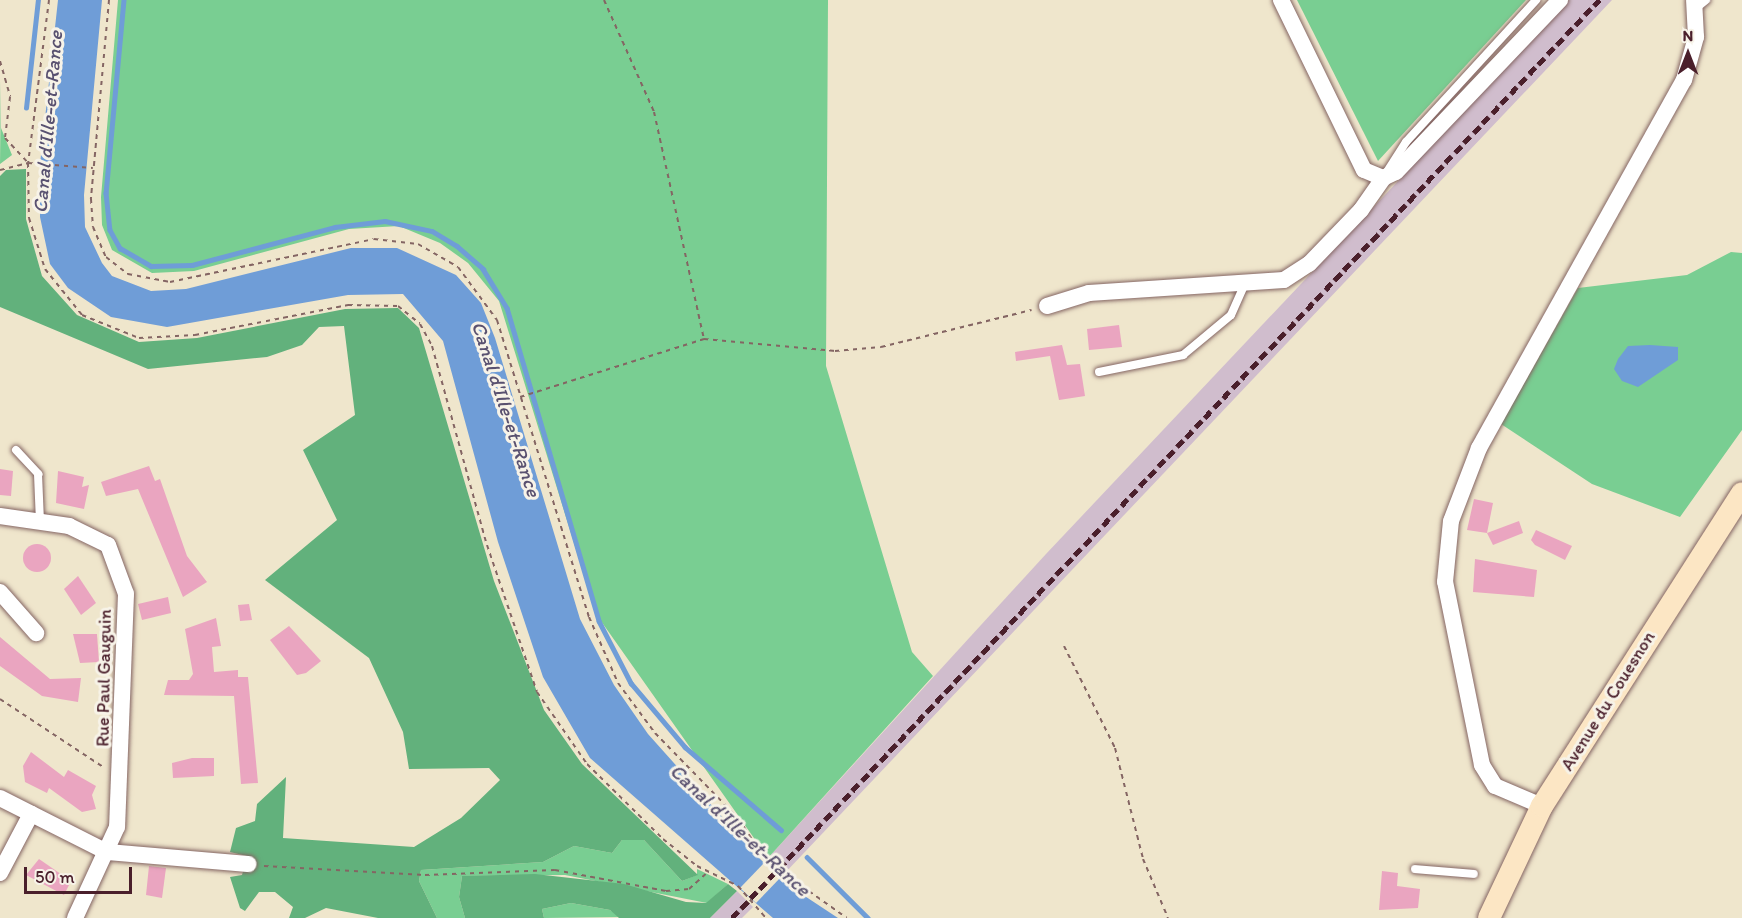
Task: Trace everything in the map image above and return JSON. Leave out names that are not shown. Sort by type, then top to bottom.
[{"type":"street","points":[[1281,0],[1364,170],[1383,177]]},
{"type":"street","points":[[1047,306],[1089,293],[1276,282],[1300,271],[1361,210],[1383,177],[1396,172],[1560,0]]},
{"type":"street","points":[[1542,806],[1495,786],[1482,765],[1445,582],[1451,521],[1475,456],[1684,80],[1696,37],[1698,3]]},
{"type":"street","name":"Avenue du Couesnon","points":[[1489,918],[1542,806],[1742,493]]},
{"type":"street","name":"Rue Paul Gauguin","points":[[0,516],[69,526],[108,545],[126,594],[121,779],[117,827],[75,918]]},
{"type":"street","points":[[0,592],[36,633]]},
{"type":"street","points":[[0,798],[107,852],[248,864]]},
{"type":"street","points":[[0,873],[31,814]]},
{"type":"lane","points":[[1383,177],[1406,142],[1536,0]]},
{"type":"lane","points":[[1099,372],[1183,355],[1231,315],[1245,284]]},
{"type":"lane","points":[[16,450],[38,474],[40,522]]},
{"type":"lane","points":[[1414,869],[1474,874]]},
{"type":"path","points":[[50,0],[28,163],[29,218],[45,270],[91,319],[139,338],[195,335],[348,305],[398,306],[420,324],[432,345],[487,545],[537,692],[586,764],[663,839],[708,872],[738,886],[766,918]]},
{"type":"path","points":[[109,0],[92,168],[91,200],[97,241],[115,267],[151,282],[201,277],[351,241],[398,240],[435,252],[458,267],[486,299],[520,397],[589,617],[618,683],[655,733],[739,819],[765,860],[847,918]]},
{"type":"path","points":[[604,0],[654,112],[704,339]]},
{"type":"path","points":[[0,61],[6,73],[5,138],[28,163]]},
{"type":"path","points":[[0,75],[6,73]]},
{"type":"path","points":[[0,170],[28,163],[92,168]]},
{"type":"path","points":[[520,397],[704,339],[835,351],[881,347],[1047,306]]},
{"type":"path","points":[[1064,645],[1118,755],[1143,859],[1168,918]]},
{"type":"path","points":[[0,699],[121,779]]},
{"type":"path","points":[[248,864],[425,875],[555,870],[666,891],[689,889],[708,872]]},
{"type":"shaded area","points":[[1569,0],[1612,0],[784,874],[768,858],[1046,554]]},
{"type":"shaded area","points":[[737,891],[753,907],[742,918],[710,918]]},
{"type":"green space","points":[[118,0],[828,0],[826,366],[912,652],[933,676],[768,858],[596,614],[499,301],[468,263],[440,243],[399,226],[349,229],[194,271],[152,273],[112,250],[102,225],[101,197]]},
{"type":"green space","points":[[1297,0],[1526,0],[1378,161]]},
{"type":"green space","points":[[1,79],[1,128],[12,155],[0,164]]},
{"type":"green space","points":[[26,169],[26,219],[42,276],[77,315],[139,342],[197,338],[345,309],[398,308],[419,328],[494,581],[544,710],[582,764],[698,875],[682,881],[644,840],[622,840],[612,853],[574,846],[543,862],[421,870],[419,881],[437,918],[378,918],[326,908],[305,918],[289,918],[293,907],[275,892],[259,892],[245,911],[240,908],[230,877],[242,875],[247,856],[230,852],[236,828],[255,821],[257,804],[286,777],[283,838],[414,847],[461,818],[500,780],[489,768],[409,769],[403,732],[369,658],[265,580],[337,520],[303,450],[355,415],[344,326],[319,327],[302,345],[267,357],[148,369],[0,307],[0,176],[6,170]]},
{"type":"green space","points":[[1731,252],[1742,253],[1742,430],[1680,517],[1592,484],[1501,424],[1578,288],[1687,275]]},
{"type":"green space","points":[[622,840],[644,840],[682,881],[697,875],[697,869],[728,884],[707,903],[565,875],[462,876],[459,897],[465,918],[437,918],[419,881],[421,870],[543,862],[574,846],[612,853]]},
{"type":"green space","points":[[535,874],[624,884],[686,902],[706,903],[728,884],[737,891],[710,918],[619,918],[610,910],[571,903],[542,909],[544,918],[465,918],[459,897],[462,876]]},
{"type":"green space","points":[[571,903],[610,910],[620,917],[544,918],[542,909]]},
{"type":"water","name":"Canal d'Ille-et-Rance","points":[[58,0],[102,0],[84,195],[85,227],[102,263],[112,276],[151,291],[186,289],[351,248],[397,248],[456,275],[481,303],[495,338],[580,619],[614,685],[648,734],[758,857],[785,883],[838,918],[773,918],[590,758],[543,677],[498,542],[443,341],[403,294],[348,295],[167,327],[111,317],[68,288],[50,264],[40,217],[40,164]]},
{"type":"water","points":[[1628,346],[1678,347],[1678,360],[1638,387],[1622,381],[1614,369]]},
{"type":"pier","points":[[766,861],[782,876],[756,903],[740,888]]},
{"type":"building","points":[[1119,325],[1122,347],[1089,350],[1087,329]]},
{"type":"building","points":[[1062,345],[1067,365],[1080,364],[1085,396],[1059,400],[1050,356],[1016,361],[1015,352]]},
{"type":"building","points":[[149,466],[155,481],[160,479],[187,556],[207,582],[183,597],[138,489],[106,496],[101,482]]},
{"type":"building","points":[[0,469],[13,471],[11,496],[0,495]]},
{"type":"building","points":[[58,471],[84,477],[82,487],[89,485],[84,509],[56,503]]},
{"type":"building","points":[[1474,499],[1493,503],[1487,533],[1467,530]]},
{"type":"building","points":[[1519,521],[1523,533],[1493,545],[1487,533]]},
{"type":"building","points":[[1536,530],[1572,546],[1565,560],[1535,545],[1531,540]]},
{"type":"building","points":[[37,544],[47,548],[51,558],[47,568],[37,572],[27,568],[23,558],[27,548]]},
{"type":"building","points":[[1475,559],[1537,570],[1534,597],[1473,592]]},
{"type":"building","points":[[78,576],[96,603],[81,615],[64,589]]},
{"type":"building","points":[[168,597],[171,613],[142,620],[138,604]]},
{"type":"building","points":[[249,604],[252,620],[240,621],[238,605]]},
{"type":"building","points":[[216,618],[221,646],[212,647],[214,672],[238,670],[238,677],[248,677],[258,783],[241,784],[234,696],[164,695],[168,680],[189,680],[193,674],[185,629]]},
{"type":"building","points":[[289,626],[321,661],[306,673],[297,675],[270,640]]},
{"type":"building","points":[[73,634],[97,634],[99,662],[80,663]]},
{"type":"building","points":[[0,637],[50,679],[81,678],[78,702],[42,696],[0,666]]},
{"type":"building","points":[[31,752],[64,777],[68,770],[96,786],[92,795],[96,809],[82,812],[49,788],[47,793],[25,782],[23,766]]},
{"type":"building","points":[[192,758],[214,758],[214,776],[173,778],[172,763]]},
{"type":"building","points":[[39,859],[71,881],[64,895],[26,875]]},
{"type":"building","points":[[149,866],[166,868],[162,898],[146,895]]},
{"type":"building","points":[[1382,871],[1398,873],[1397,886],[1420,889],[1418,908],[1379,910]]},
{"type":"waterway","name":"Canal d'Ille-et-Rance","points":[[26,108],[38,0]]},
{"type":"waterway","points":[[124,0],[106,193],[110,230],[120,248],[151,266],[192,265],[335,227],[385,221],[432,231],[457,246],[483,269],[507,308],[599,621],[631,683],[685,747],[781,830]]},
{"type":"waterway","points":[[807,857],[868,918]]},
{"type":"railway","points":[[732,918],[1599,0]]}]
